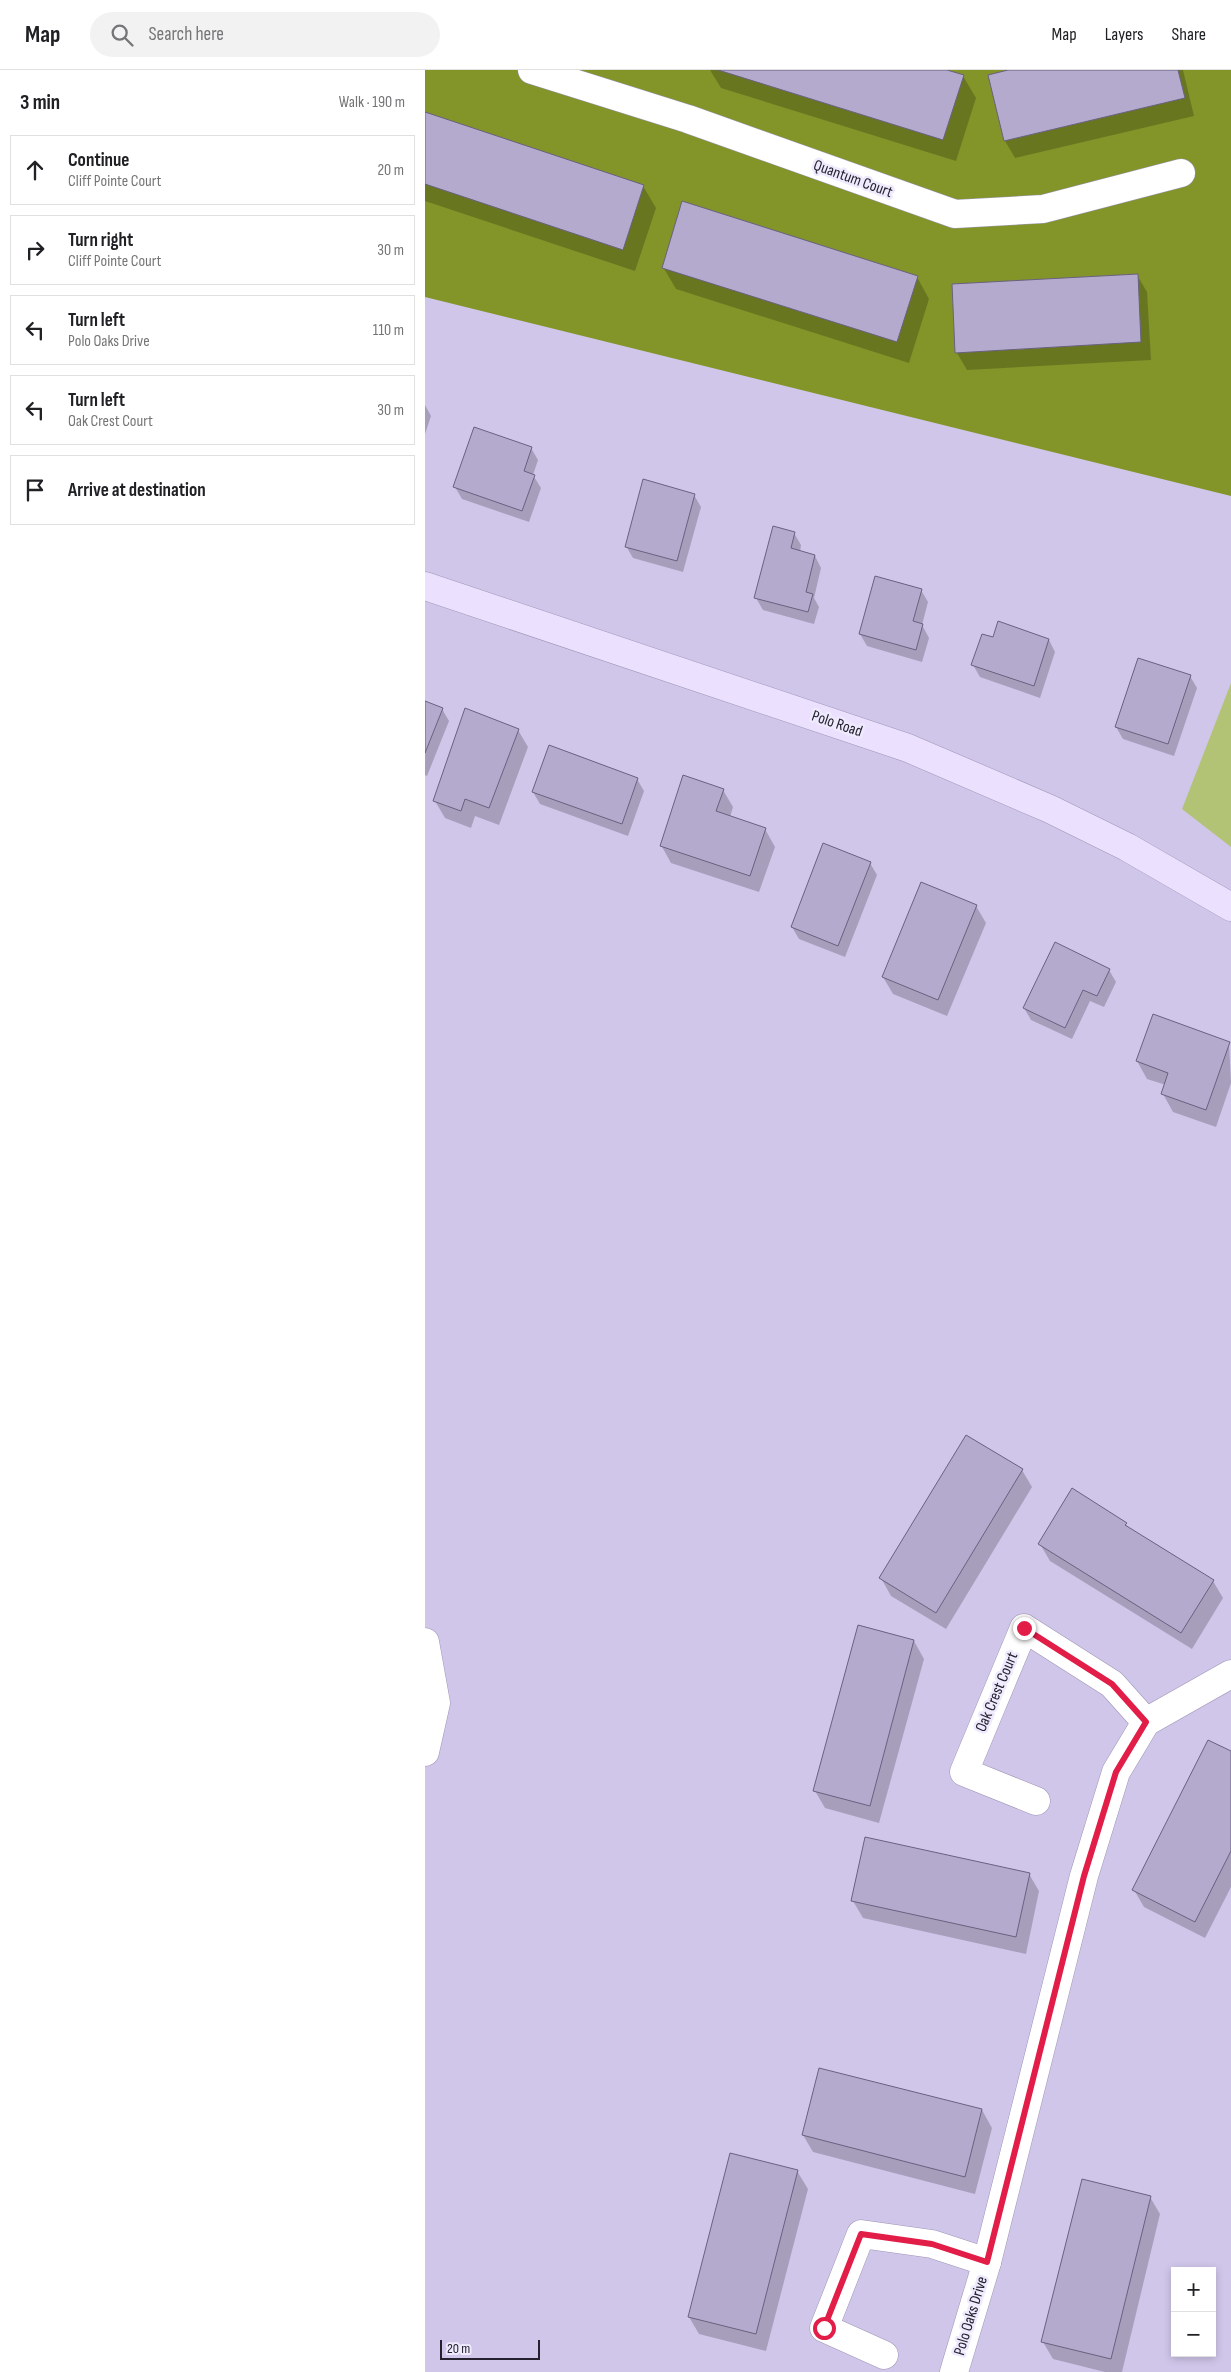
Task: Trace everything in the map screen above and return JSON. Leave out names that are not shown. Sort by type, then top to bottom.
[{"type":"main road","name":"Polo Road","points":[[425,586],[908,748],[1050,809],[1127,847],[1231,907]]},
{"type":"street","name":"Quantum Court","points":[[532,70],[687,119],[955,214],[1043,209],[1181,173]]},
{"type":"street","name":"Oak Crest Court","points":[[1036,1800],[964,1772],[1024,1628],[1112,1684],[1146,1722]]},
{"type":"street","points":[[425,1642],[436,1703],[425,1752]]},
{"type":"street","name":"Polo Oaks Drive","points":[[954,2372],[987,2262],[1084,1876],[1116,1772],[1146,1722],[1231,1674]]},
{"type":"street","points":[[884,2355],[824,2328],[861,2234],[932,2244],[987,2262]]},
{"type":"green space","points":[[425,70],[1231,70],[1231,496],[425,297]]},
{"type":"green space","points":[[1231,683],[1231,847],[1182,809]]},
{"type":"building","points":[[718,70],[947,70],[964,75],[943,140]]},
{"type":"building","points":[[1008,70],[1178,70],[1185,98],[1004,141],[988,75]]},
{"type":"building","points":[[425,112],[644,185],[623,250],[425,184]]},
{"type":"building","points":[[682,201],[918,276],[897,342],[662,268]]},
{"type":"building","points":[[1138,274],[1141,342],[955,353],[952,284]]},
{"type":"building","points":[[474,427],[532,447],[524,471],[535,475],[522,511],[453,487]]},
{"type":"building","points":[[643,479],[695,494],[677,561],[625,547]]},
{"type":"building","points":[[773,526],[795,532],[791,548],[815,555],[806,592],[813,594],[808,612],[754,598]]},
{"type":"building","points":[[875,576],[922,589],[913,621],[923,624],[916,650],[859,634]]},
{"type":"building","points":[[998,621],[1049,639],[1034,686],[971,665],[982,634],[993,637]]},
{"type":"building","points":[[1138,658],[1191,675],[1168,744],[1115,727]]},
{"type":"building","points":[[425,701],[443,708],[425,753]]},
{"type":"building","points":[[465,708],[519,729],[489,808],[465,799],[461,811],[433,801]]},
{"type":"building","points":[[549,745],[638,778],[622,824],[532,792]]},
{"type":"building","points":[[683,775],[724,789],[716,811],[766,828],[750,876],[660,846]]},
{"type":"building","points":[[823,843],[871,862],[838,946],[791,927]]},
{"type":"building","points":[[921,882],[977,905],[938,1000],[882,977]]},
{"type":"building","points":[[1055,942],[1110,969],[1097,996],[1083,990],[1065,1028],[1023,1008]]},
{"type":"building","points":[[1153,1014],[1230,1042],[1206,1110],[1161,1094],[1168,1073],[1136,1061]]},
{"type":"building","points":[[966,1435],[1023,1469],[936,1613],[879,1578]]},
{"type":"building","points":[[1072,1488],[1127,1523],[1125,1525],[1214,1580],[1181,1633],[1038,1544]]},
{"type":"building","points":[[858,1625],[914,1640],[870,1806],[813,1791]]},
{"type":"building","points":[[1208,1740],[1231,1751],[1231,1851],[1195,1922],[1132,1890]]},
{"type":"building","points":[[865,1837],[1030,1873],[1016,1937],[851,1901]]},
{"type":"building","points":[[819,2068],[982,2109],[965,2177],[802,2135]]},
{"type":"building","points":[[730,2153],[798,2170],[756,2334],[688,2317]]},
{"type":"building","points":[[1082,2179],[1151,2196],[1111,2359],[1041,2342]]},
{"type":"route","points":[[824,2328],[861,2234],[932,2244],[987,2262],[1084,1876],[1116,1772],[1146,1722],[1112,1684],[1024,1628]]}]
